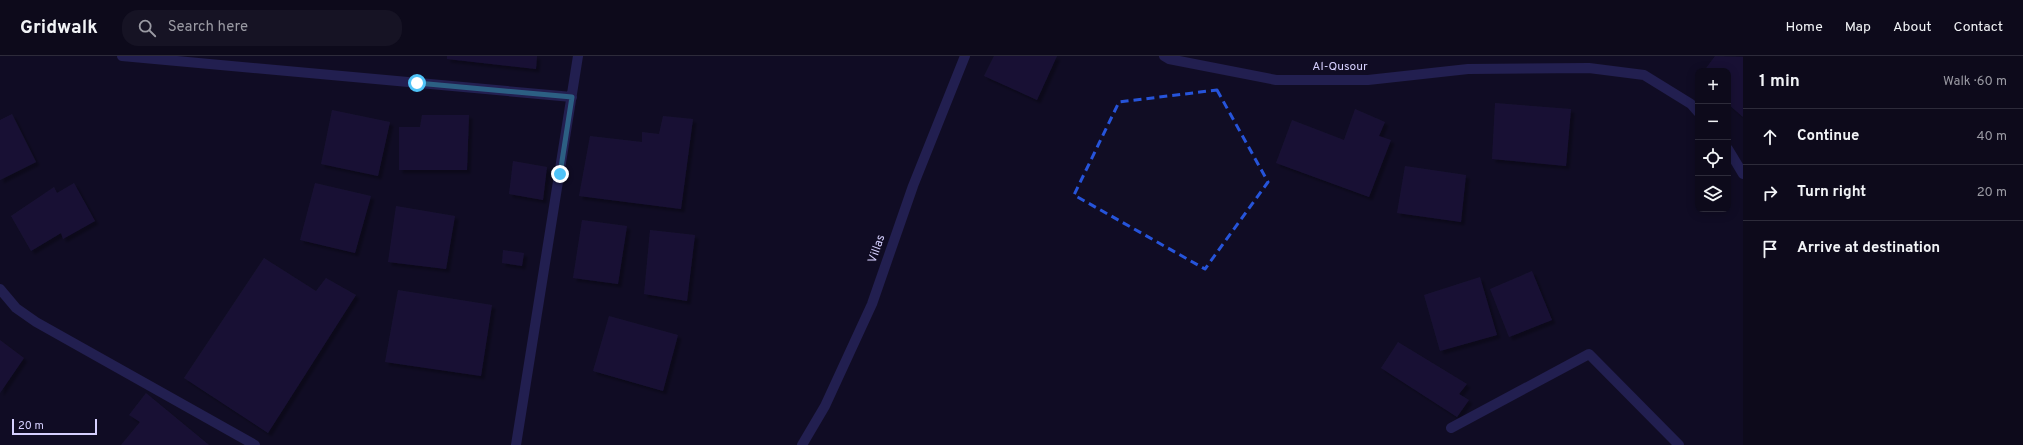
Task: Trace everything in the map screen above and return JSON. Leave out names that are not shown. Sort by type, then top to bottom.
[{"type":"street","points":[[122,56],[572,97]]},
{"type":"street","points":[[516,445],[578,56]]},
{"type":"street","name":"Villas","points":[[802,445],[825,406],[872,304],[913,186],[965,56]]},
{"type":"street","name":"Al-Qusour","points":[[1164,56],[1169,59],[1276,80],[1368,80],[1468,69],[1589,68],[1644,75],[1691,104],[1695,109]]},
{"type":"street","points":[[1731,154],[1743,174]]},
{"type":"street","points":[[0,289],[16,308],[36,322],[255,445]]},
{"type":"street","points":[[1451,428],[1589,354],[1679,445]]},
{"type":"highlighted area","points":[[1217,90],[1268,182],[1205,269],[1074,195],[1119,102]]},
{"type":"building","points":[[447,56],[537,56],[536,69],[447,59]]},
{"type":"building","points":[[994,56],[1057,56],[1037,100],[984,76]]},
{"type":"building","points":[[1715,56],[1743,57],[1743,117],[1731,107],[1731,68],[1706,68]]},
{"type":"building","points":[[1495,103],[1571,109],[1566,166],[1492,159]]},
{"type":"building","points":[[1355,109],[1385,122],[1379,136],[1391,140],[1369,197],[1276,163],[1292,120],[1344,140]]},
{"type":"building","points":[[332,110],[390,122],[378,176],[321,164]]},
{"type":"building","points":[[12,114],[36,162],[0,180],[0,120]]},
{"type":"building","points":[[422,115],[469,115],[467,170],[399,170],[399,127],[420,127]]},
{"type":"building","points":[[663,116],[693,119],[681,209],[579,196],[590,136],[642,142],[642,132],[659,134]]},
{"type":"building","points":[[513,161],[547,167],[543,200],[509,194]]},
{"type":"building","points":[[1405,166],[1466,175],[1461,222],[1397,213]]},
{"type":"building","points":[[74,183],[95,221],[63,239],[61,233],[31,251],[11,216],[54,187],[57,193]]},
{"type":"building","points":[[315,183],[371,196],[355,253],[300,240]]},
{"type":"building","points":[[396,206],[455,216],[446,269],[388,262]]},
{"type":"building","points":[[582,220],[627,226],[618,284],[573,278]]},
{"type":"building","points":[[650,230],[695,235],[687,301],[644,294]]},
{"type":"building","points":[[503,250],[524,253],[522,266],[502,263]]},
{"type":"building","points":[[264,258],[316,291],[326,278],[356,295],[268,433],[184,378]]},
{"type":"building","points":[[1532,271],[1552,320],[1509,337],[1490,289]]},
{"type":"building","points":[[1480,277],[1497,335],[1440,351],[1424,295]]},
{"type":"building","points":[[398,290],[492,305],[481,376],[385,362]]},
{"type":"building","points":[[609,316],[678,335],[663,391],[593,371]]},
{"type":"building","points":[[0,340],[24,358],[0,393]]},
{"type":"building","points":[[1398,342],[1467,384],[1459,394],[1469,400],[1457,417],[1381,368]]},
{"type":"building","points":[[146,393],[209,445],[121,445],[140,422],[129,415]]},
{"type":"route","points":[[417,83],[572,97],[560,174]]}]
